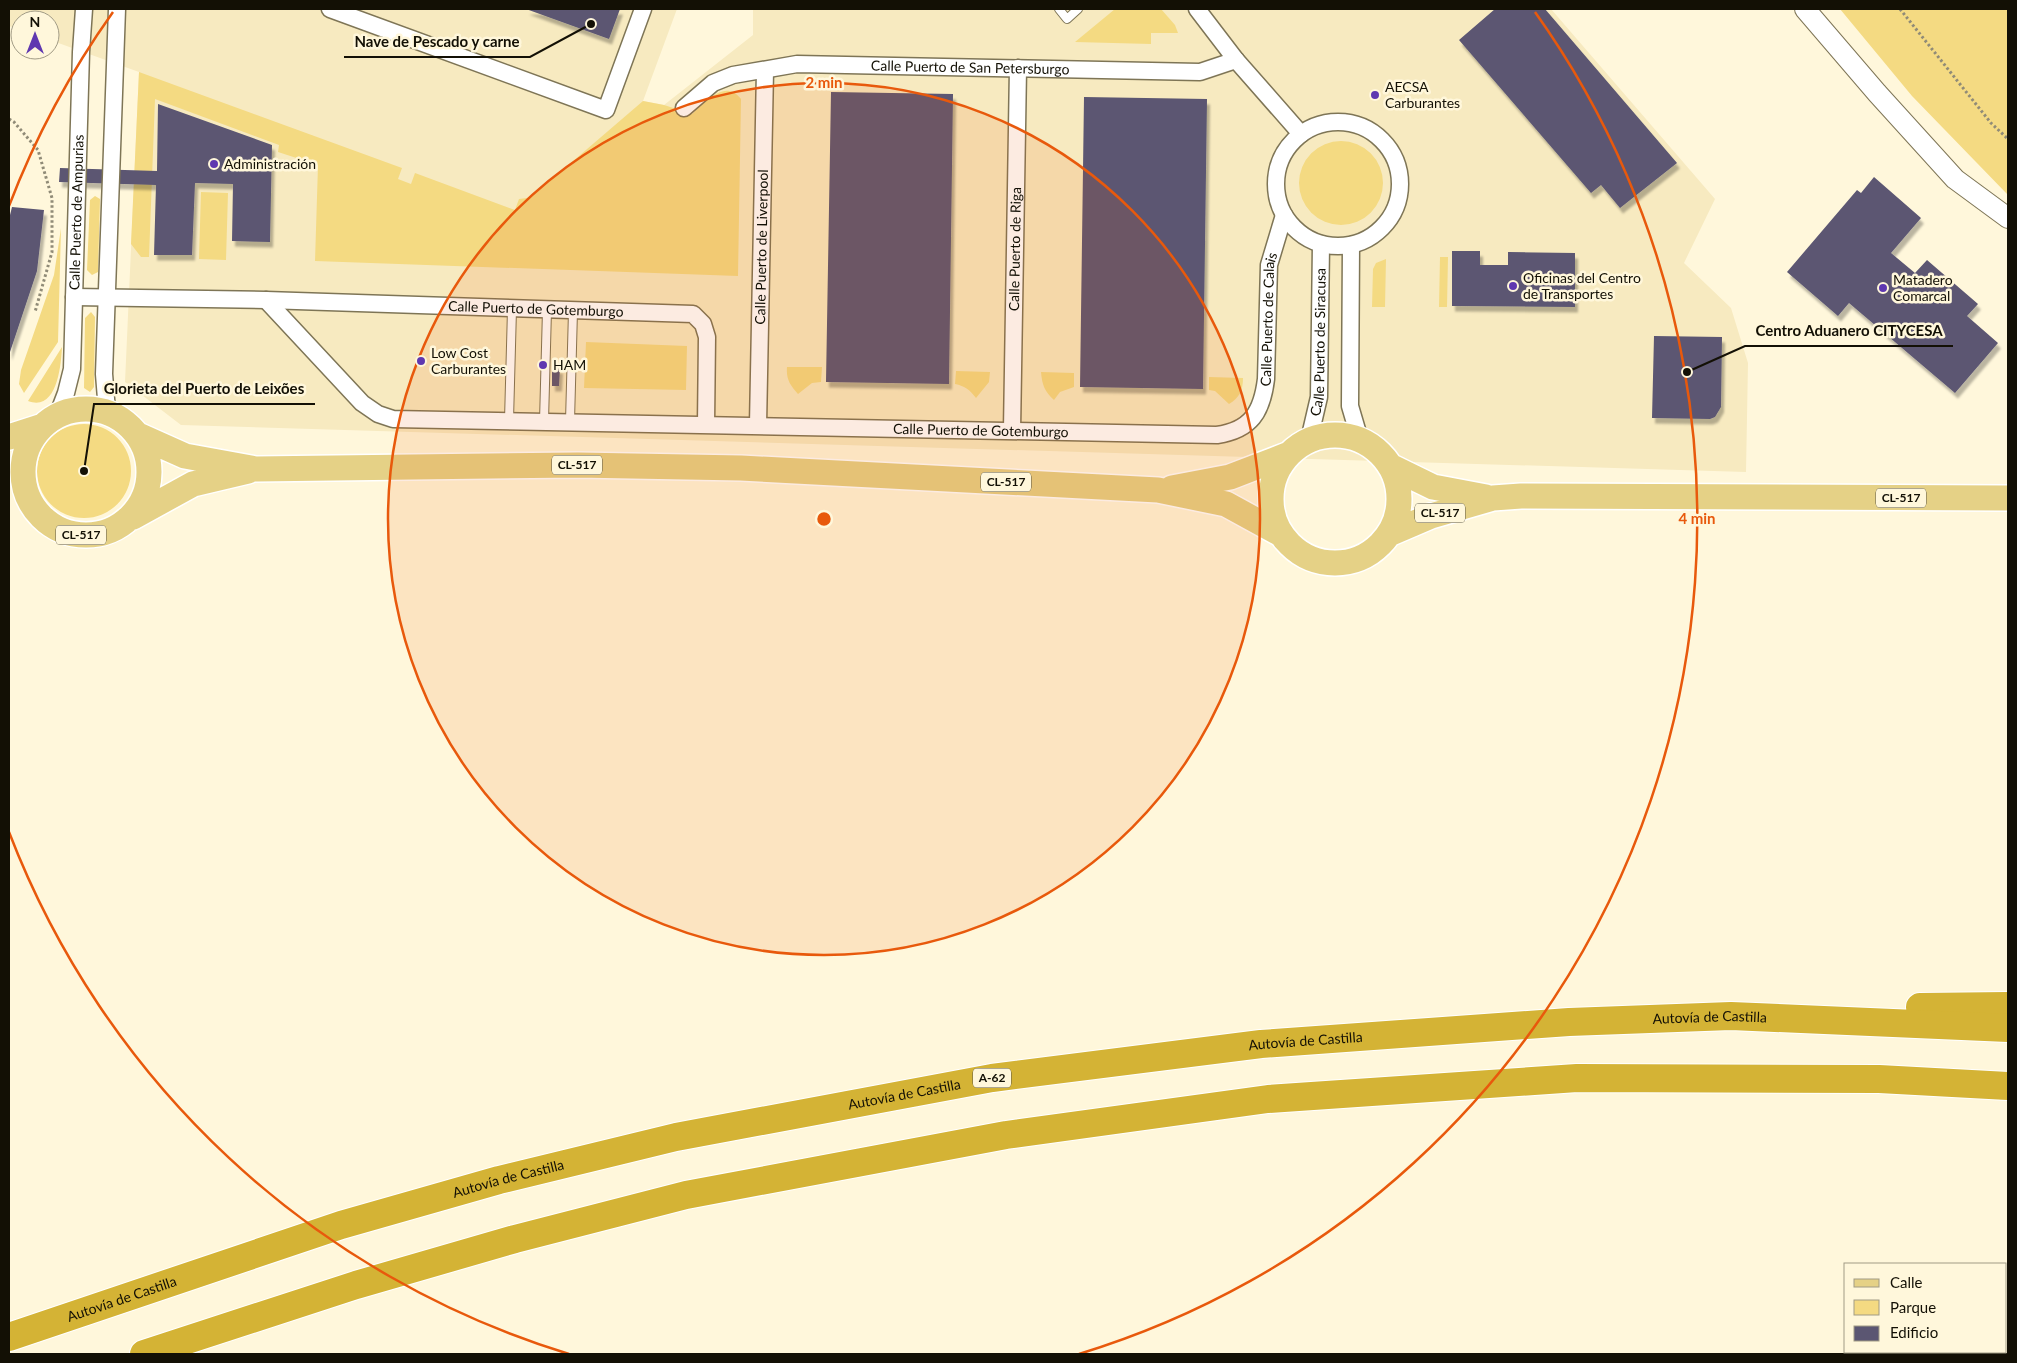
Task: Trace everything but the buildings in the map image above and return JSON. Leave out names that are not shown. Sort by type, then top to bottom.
[{"type":"highway","points":[[1731,1016],[1929,1007],[2008,1006]]},
{"type":"highway","name":"Autovía de Castilla","points":[[9,1338],[341,1225],[499,1180],[676,1137],[992,1078],[1261,1044],[1569,1022],[1731,1016],[2008,1028]]},
{"type":"highway","points":[[144,1354],[356,1286],[477,1250],[676,1198],[1006,1135],[1268,1099],[1577,1078],[1879,1079],[2008,1086]]},
{"type":"main road","name":"CL-517","points":[[9,437],[82,408],[107,411],[128,422],[138,435],[150,461],[150,483],[142,503],[129,520]]},
{"type":"main road","name":"CL-517","points":[[37,512],[26,492],[22,469],[27,446],[49,420]]},
{"type":"main road","name":"CL-517","points":[[138,435],[185,456],[256,469],[578,465],[731,468],[1158,490],[1226,504],[1279,533],[1297,552],[1321,563],[1347,563],[1371,552],[1389,534],[1431,516],[1492,498],[1522,496],[2008,498]]},
{"type":"main road","name":"CL-517","points":[[1158,490],[1230,477],[1287,455],[1309,440],[1334,435],[1360,440],[1377,451],[1390,466],[1398,488],[1398,512],[1389,534]]},
{"type":"main road","name":"CL-517","points":[[1279,533],[1270,507],[1273,479],[1287,455]]},
{"type":"main road","name":"CL-517","points":[[1390,466],[1433,487],[1492,498]]},
{"type":"main road","name":"CL-517","points":[[9,494],[37,512],[52,526],[71,534],[92,536],[111,531],[193,484],[256,469]]},
{"type":"street","name":"Calle Puerto de Ampurias","points":[[49,420],[66,393],[72,369],[84,9]]},
{"type":"street","points":[[107,411],[104,374],[117,9]]},
{"type":"street","points":[[330,9],[606,110],[643,9]]},
{"type":"street","points":[[1197,9],[1236,60],[1301,134]]},
{"type":"street","points":[[1805,9],[1877,93],[1955,179],[2008,218]]},
{"type":"street","name":"Calle Puerto de San Petersburgo","points":[[684,108],[714,83],[734,75],[797,64],[1200,72],[1236,60]]},
{"type":"street","name":"Calle Puerto de Riga","points":[[1012,430],[1018,68]]},
{"type":"street","name":"Calle Puerto de Liverpool","points":[[758,425],[765,70]]},
{"type":"street","points":[[1341,122],[1363,127],[1381,139],[1394,157],[1400,179],[1398,201],[1388,221],[1372,236],[1351,245],[1336,246],[1322,244],[1306,238],[1294,228],[1284,215],[1276,194],[1277,171],[1286,150],[1301,134],[1319,124],[1341,122]]},
{"type":"street","name":"Calle Puerto de Calais","points":[[1251,421],[1264,398],[1269,265],[1284,215]]},
{"type":"street","name":"Calle Puerto de Siracusa","points":[[1309,440],[1319,397],[1322,244]]},
{"type":"street","points":[[1351,245],[1350,406],[1360,440]]},
{"type":"street","name":"Calle Puerto de Gotemburgo","points":[[74,297],[266,300],[693,314],[703,324],[707,337],[706,424]]},
{"type":"street","name":"Calle Puerto de Gotemburgo","points":[[266,300],[362,403],[378,414],[393,419],[1217,435],[1230,433],[1251,421]]},
{"type":"lane","points":[[1059,9],[1067,18],[1078,9]]},
{"type":"lane","points":[[509,420],[512,309]]},
{"type":"lane","points":[[544,421],[547,310]]},
{"type":"lane","points":[[570,421],[573,310]]},
{"type":"path","points":[[1900,9],[1991,123],[2008,139]]},
{"type":"path","points":[[9,119],[14,122],[38,150],[52,198],[52,252],[34,312]]},
{"type":"shaded area","points":[[9,9],[677,9],[643,101],[664,105],[753,35],[753,9],[1551,9],[1715,199],[1684,263],[1731,308],[1748,363],[1746,472],[181,425],[125,382],[139,72],[60,44],[60,10],[10,10],[9,26]]},
{"type":"green space","points":[[1115,9],[1161,9],[1175,25],[1178,33],[1151,33],[1151,44],[1075,42]]},
{"type":"green space","points":[[1840,9],[2008,9],[2008,195],[1912,96]]},
{"type":"green space","points":[[139,72],[402,168],[398,179],[411,184],[415,173],[515,210],[519,199],[527,198],[537,192],[643,101],[664,105],[692,114],[709,98],[722,91],[735,93],[741,99],[738,276],[315,261],[318,165],[278,152],[279,145],[155,99],[149,257],[141,257],[131,244]]},
{"type":"green space","points":[[1333,141],[1349,141],[1365,148],[1376,159],[1383,175],[1380,199],[1371,213],[1365,218],[1349,225],[1333,225],[1317,218],[1306,207],[1299,191],[1299,175],[1306,159],[1317,148]]},
{"type":"green space","points":[[201,192],[228,193],[226,260],[199,259]]},
{"type":"green space","points":[[95,196],[100,199],[98,272],[92,275],[87,270],[90,200]]},
{"type":"green space","points":[[61,228],[58,342],[24,393],[19,384],[21,370],[54,275]]},
{"type":"green space","points":[[1440,257],[1448,257],[1447,307],[1439,307]]},
{"type":"green space","points":[[1386,259],[1385,307],[1372,307],[1373,269],[1376,263]]},
{"type":"green space","points":[[91,312],[95,317],[94,387],[90,392],[84,388],[85,318]]},
{"type":"green space","points":[[586,342],[687,346],[686,390],[584,388]]},
{"type":"green space","points":[[62,347],[58,375],[51,394],[45,400],[38,403],[28,401]]},
{"type":"green space","points":[[787,367],[822,367],[821,382],[812,383],[798,394],[789,382]]},
{"type":"green space","points":[[956,371],[990,372],[989,382],[976,398],[967,389],[955,384]]},
{"type":"green space","points":[[1041,372],[1074,373],[1074,387],[1060,392],[1054,400],[1044,388]]},
{"type":"green space","points":[[1209,377],[1243,378],[1240,394],[1229,404],[1215,391],[1209,390]]},
{"type":"green space","points":[[84,424],[102,427],[117,438],[128,453],[131,471],[128,489],[117,504],[102,515],[84,518],[66,515],[51,504],[40,489],[37,471],[40,453],[51,438],[66,427]]},
{"type":"place","name":"Nave de Pescado y carne","points":[[591,24]]},
{"type":"place","name":"AECSA Carburantes","points":[[1375,95]]},
{"type":"place","name":"Administración","points":[[214,164]]},
{"type":"place","name":"Oficinas del Centro de Transportes","points":[[1513,286]]},
{"type":"place","name":"Matadero Comarcal","points":[[1883,288]]},
{"type":"place","name":"Low Cost Carburantes","points":[[421,361]]},
{"type":"place","name":"HAM","points":[[543,365]]},
{"type":"place","name":"Centro Aduanero CITYCESA","points":[[1687,372]]},
{"type":"place","name":"Glorieta del Puerto de Leixões","points":[[84,471]]}]
